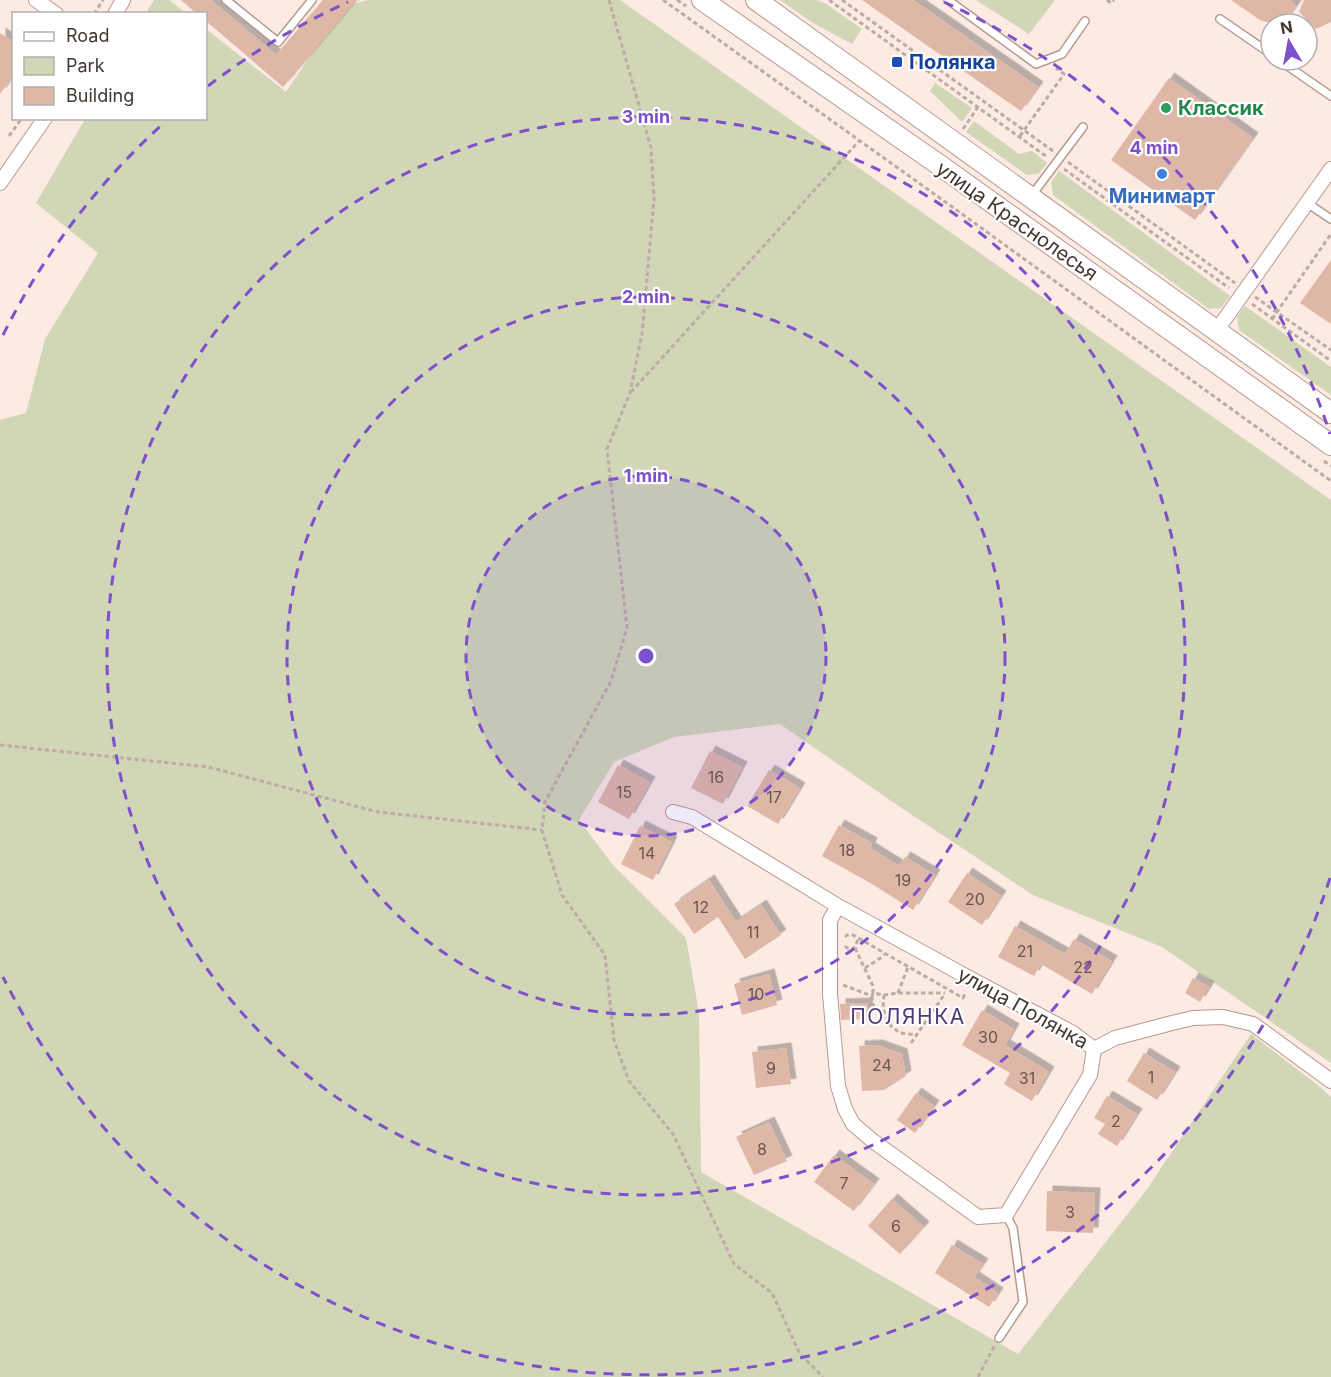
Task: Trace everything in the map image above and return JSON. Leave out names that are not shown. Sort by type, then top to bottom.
[{"type":"street","points":[[36,0],[54,12]]},
{"type":"street","name":"улица Краснолесья","points":[[702,0],[938,164],[1331,445]]},
{"type":"street","name":"улица Краснолесья","points":[[756,0],[1331,413]]},
{"type":"street","points":[[0,183],[44,120]]},
{"type":"street","points":[[1217,330],[1331,169]]},
{"type":"street","name":"улица Полянка","points":[[673,812],[692,817],[838,906],[1072,1033],[1094,1049],[1115,1038],[1193,1018],[1223,1017],[1253,1024],[1331,1080]]},
{"type":"street","points":[[838,906],[830,920],[830,994],[838,1086],[845,1109],[853,1124],[873,1141],[978,1217],[1006,1215],[1090,1075],[1094,1049]]},
{"type":"lane","points":[[226,0],[278,42],[312,0]]},
{"type":"lane","points":[[948,0],[1036,64],[1062,54],[1085,21]]},
{"type":"lane","points":[[1220,19],[1259,46]]},
{"type":"lane","points":[[1296,72],[1331,96]]},
{"type":"lane","points":[[1030,197],[1083,127]]},
{"type":"lane","points":[[1307,203],[1331,219]]},
{"type":"lane","points":[[999,1338],[1023,1302],[1012,1228],[1006,1215]]},
{"type":"path","points":[[609,0],[651,148],[654,189],[642,334],[630,393],[607,449],[627,628],[611,681],[545,802],[542,830],[562,895],[605,955],[614,1040],[629,1081],[673,1134],[734,1264],[772,1293],[800,1354],[823,1377]]},
{"type":"path","points":[[663,0],[1331,481]]},
{"type":"path","points":[[829,0],[1056,163],[1243,293],[1277,312],[1331,350]]},
{"type":"path","points":[[842,0],[1060,156],[1243,293],[1272,319],[1330,358]]},
{"type":"path","points":[[1107,0],[1112,3],[1114,0]]},
{"type":"path","points":[[1020,136],[1064,74],[1045,60]]},
{"type":"path","points":[[9,136],[21,120]]},
{"type":"path","points":[[630,393],[859,141]]},
{"type":"path","points":[[1272,319],[1331,234]]},
{"type":"path","points":[[0,745],[208,767],[378,812],[542,830]]},
{"type":"path","points":[[843,956],[843,939],[847,935],[853,935],[946,991],[963,998],[971,980]]},
{"type":"path","points":[[858,939],[855,948],[873,986],[872,1002],[876,1010],[883,1010]]},
{"type":"path","points":[[843,945],[847,948],[855,948]]},
{"type":"path","points":[[865,968],[884,954]]},
{"type":"path","points":[[898,993],[908,967]]},
{"type":"path","points":[[843,976],[843,986],[873,994],[946,991]]},
{"type":"path","points":[[911,1043],[946,991]]},
{"type":"path","points":[[884,995],[883,1010],[891,1026],[900,1033],[916,1035]]},
{"type":"path","points":[[978,1377],[999,1338]]},
{"type":"green space","points":[[154,0],[169,0],[185,12],[147,12]]},
{"type":"green space","points":[[368,0],[620,0],[1331,500],[1331,1063],[1162,947],[1033,895],[780,724],[674,737],[614,762],[579,820],[613,865],[686,938],[699,1013],[701,1172],[1018,1354],[1145,1192],[1251,1034],[1331,1097],[1331,1377],[0,1377],[0,420],[26,413],[45,339],[98,253],[36,203],[84,120],[207,120],[207,30],[286,92],[343,7]]},
{"type":"green space","points":[[780,0],[816,0],[825,3],[862,29],[852,44],[813,23]]},
{"type":"green space","points":[[976,0],[1055,0],[1029,34]]},
{"type":"green space","points":[[935,83],[972,108],[962,122],[930,91]]},
{"type":"green space","points":[[974,121],[1019,154],[1032,151],[1047,163],[1038,174],[1027,175],[966,132]]},
{"type":"green space","points":[[1059,171],[1230,296],[1221,308],[1209,309],[1053,195],[1051,182]]},
{"type":"green space","points":[[1245,306],[1331,367],[1331,395],[1239,330],[1237,317]]},
{"type":"building","points":[[181,0],[211,0],[276,55],[323,0],[357,0],[283,87],[207,22],[207,12],[195,12]]},
{"type":"building","points":[[862,0],[913,0],[1038,87],[1021,111]]},
{"type":"building","points":[[1231,0],[1290,0],[1296,6],[1292,12],[1259,12],[1259,19]]},
{"type":"building","points":[[1304,0],[1331,0],[1331,22],[1319,28],[1319,12],[1299,12]]},
{"type":"building","points":[[0,33],[12,41],[12,78],[0,94]]},
{"type":"building","points":[[1169,78],[1253,138],[1195,220],[1111,160]]},
{"type":"building","points":[[1331,260],[1331,324],[1300,303]]},
{"type":"building","points":[[710,751],[742,767],[723,804],[691,788]]},
{"type":"building","points":[[618,765],[650,782],[629,819],[598,802]]},
{"type":"building","points":[[769,770],[800,788],[778,824],[747,806]]},
{"type":"building","points":[[839,825],[872,843],[870,848],[899,866],[905,857],[935,875],[913,910],[822,856]]},
{"type":"building","points":[[640,826],[672,842],[653,880],[621,864]]},
{"type":"building","points":[[967,873],[1001,896],[982,925],[948,902]]},
{"type":"building","points":[[709,880],[736,922],[761,905],[781,935],[745,959],[718,917],[694,934],[674,904]]},
{"type":"building","points":[[1015,926],[1065,954],[1074,939],[1112,961],[1092,994],[1041,964],[1034,976],[998,957]]},
{"type":"building","points":[[769,974],[777,1005],[742,1015],[734,984]]},
{"type":"building","points":[[1193,978],[1209,987],[1200,1002],[1185,993]]},
{"type":"building","points":[[867,1003],[868,1019],[841,1020],[840,1004]]},
{"type":"building","points":[[982,1010],[1014,1029],[1005,1045],[1049,1072],[1032,1101],[1004,1084],[1010,1073],[962,1045]]},
{"type":"building","points":[[877,1045],[902,1054],[906,1076],[884,1090],[862,1091],[859,1046]]},
{"type":"building","points":[[786,1048],[791,1084],[756,1088],[752,1052]]},
{"type":"building","points":[[1144,1053],[1175,1072],[1157,1100],[1127,1081]]},
{"type":"building","points":[[916,1093],[934,1106],[915,1133],[897,1120]]},
{"type":"building","points":[[1107,1096],[1137,1114],[1117,1146],[1098,1134],[1105,1124],[1094,1118]]},
{"type":"building","points":[[769,1122],[787,1161],[754,1175],[736,1137]]},
{"type":"building","points":[[834,1155],[874,1184],[854,1211],[814,1182]]},
{"type":"building","points":[[1047,1191],[1095,1193],[1093,1233],[1046,1231]]},
{"type":"building","points":[[892,1199],[924,1227],[900,1254],[868,1226]]},
{"type":"building","points":[[952,1245],[983,1264],[974,1277],[998,1293],[989,1307],[935,1273]]},
{"type":"place","name":"Полянка","points":[[897,62]]},
{"type":"place","name":"Классик","points":[[1166,108]]},
{"type":"place","name":"Минимарт","points":[[1162,174]]},
{"type":"district","name":"ПОЛЯНКА","points":[[908,1016]]}]
